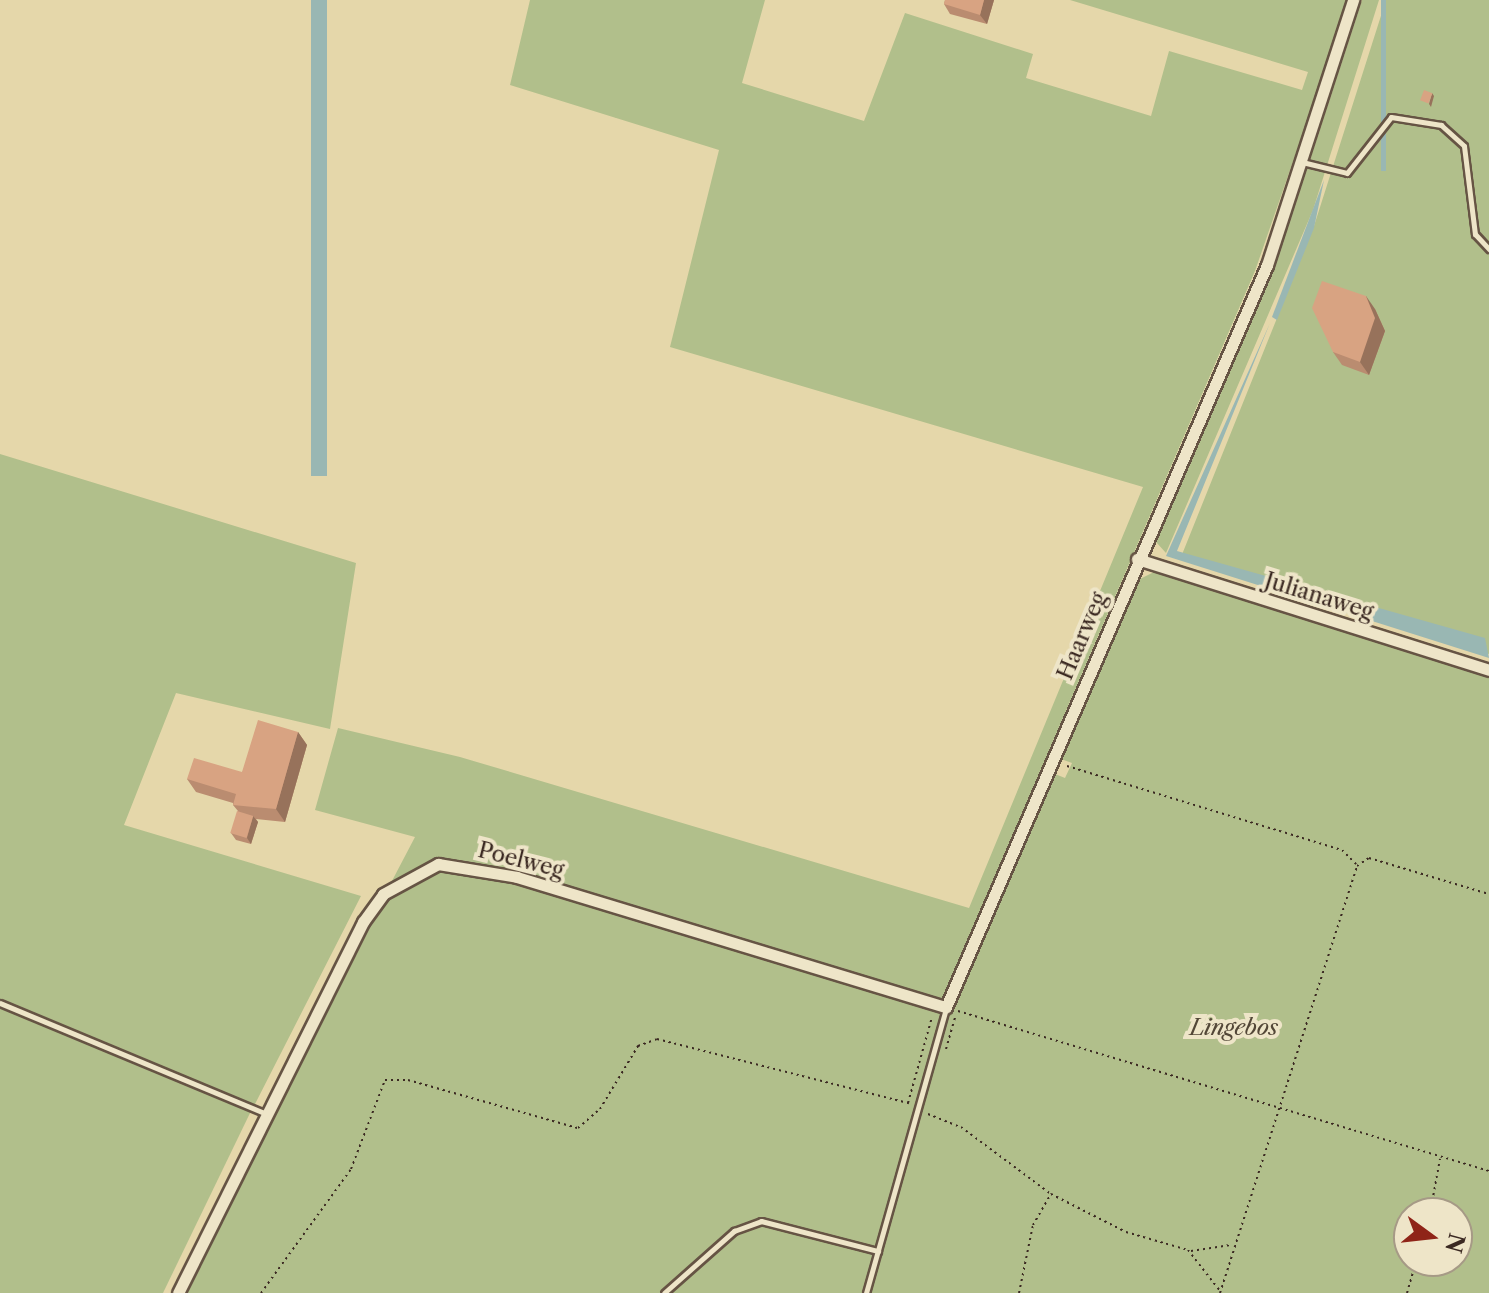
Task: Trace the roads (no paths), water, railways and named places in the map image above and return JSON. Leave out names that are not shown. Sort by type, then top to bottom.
[{"type":"street","name":"Haarweg","points":[[941,1006],[1267,265],[1353,0]]},
{"type":"street","name":"Julianaweg","points":[[1137,559],[1489,670]]},
{"type":"street","name":"Poelweg","points":[[178,1293],[363,922],[383,894],[438,864],[517,877],[941,1006]]},
{"type":"lane","points":[[1302,162],[1347,173],[1391,117],[1441,125],[1464,146],[1475,234],[1489,249]]},
{"type":"lane","points":[[0,1003],[267,1114]]},
{"type":"lane","name":"Haarweg","points":[[866,1293],[918,1105],[941,1006]]},
{"type":"lane","points":[[664,1293],[734,1231],[761,1221],[878,1251]]},
{"type":"water","points":[[311,0],[327,0],[327,476],[311,476]]},
{"type":"water","points":[[1381,0],[1386,0],[1386,171],[1381,171]]},
{"type":"water","points":[[1324,180],[1314,228],[1277,320],[1272,317]]},
{"type":"water","points":[[1270,323],[1177,551],[1485,638],[1489,658],[1166,556]]},
{"type":"park label","name":"Lingebos","points":[[1234,1028]]}]
